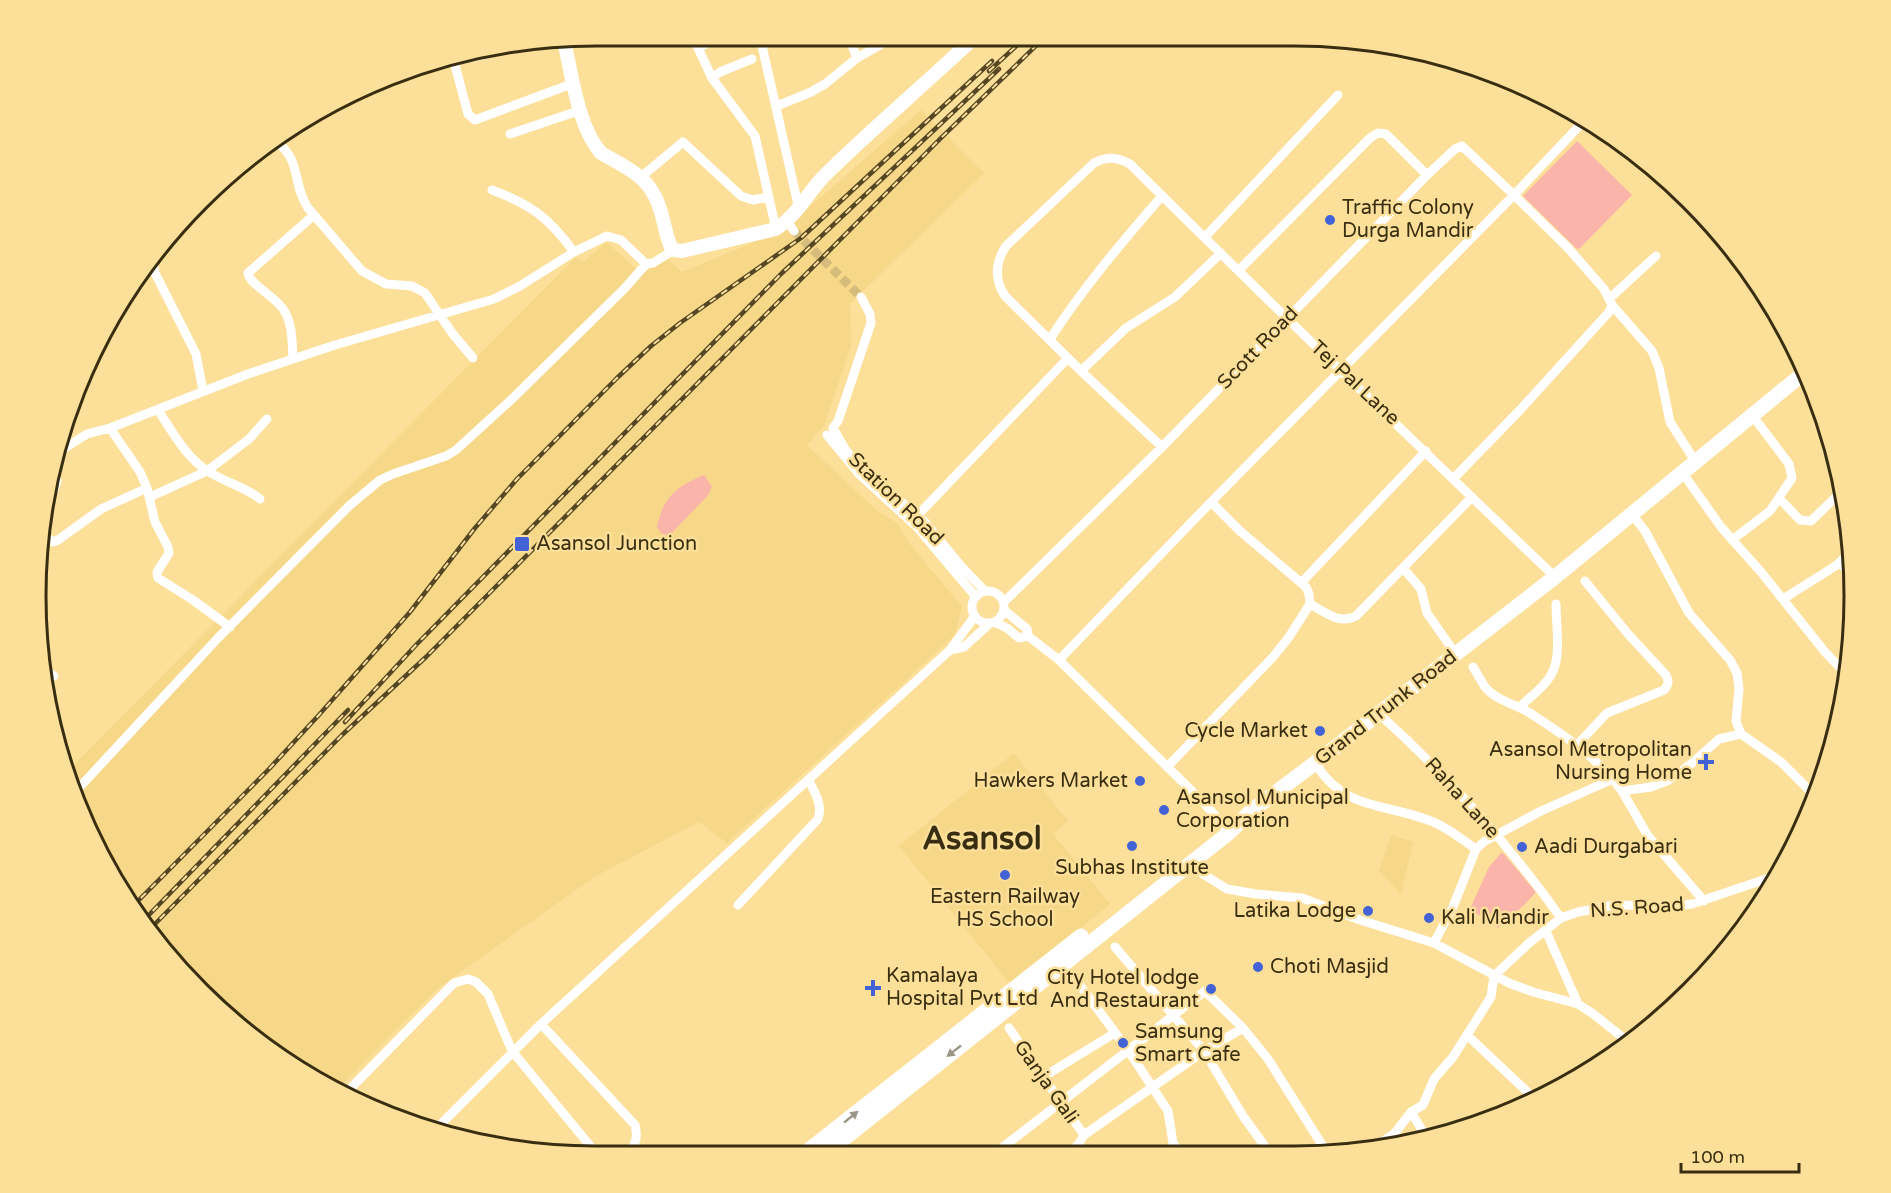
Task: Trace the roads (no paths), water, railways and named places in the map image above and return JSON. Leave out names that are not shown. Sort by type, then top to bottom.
[{"type":"main road","name":"Grand Trunk Road","points":[[835,1146],[1192,861],[1227,829],[1555,577],[1799,377]]},
{"type":"main road","points":[[815,1146],[1227,829]]},
{"type":"street","points":[[762,46],[799,209]]},
{"type":"street","points":[[852,46],[857,58]]},
{"type":"street","points":[[777,106],[825,84],[857,58],[878,46]]},
{"type":"street","points":[[80,785],[230,627],[348,506],[370,487],[393,474],[446,456],[456,450],[513,398],[625,288],[646,264],[653,263],[674,250],[690,250],[786,227],[815,185],[966,46]]},
{"type":"street","points":[[699,47],[712,78],[755,136],[769,197],[786,227]]},
{"type":"street","points":[[566,48],[581,110],[591,138],[601,153],[641,177],[653,190],[669,243],[674,250]]},
{"type":"street","points":[[712,78],[720,72],[752,59]]},
{"type":"street","points":[[455,65],[468,114],[475,120],[574,83]]},
{"type":"street","points":[[1205,237],[1338,94]]},
{"type":"street","points":[[510,134],[581,110]]},
{"type":"street","points":[[1059,660],[1580,126]]},
{"type":"street","points":[[1239,270],[1370,138],[1378,133],[1386,134],[1427,175]]},
{"type":"street","points":[[641,177],[683,142],[741,196],[753,200],[769,197]]},
{"type":"street","points":[[281,146],[289,152],[292,159],[303,200],[362,271],[386,284],[419,288],[473,358]]},
{"type":"street","name":"Scott Road","points":[[1004,606],[1455,149],[1462,146],[1514,195]]},
{"type":"street","name":"Tej Pal Lane","points":[[1050,339],[1000,289],[996,272],[1001,254],[1006,246],[1094,163],[1102,159],[1120,158],[1130,164],[1555,577]]},
{"type":"street","points":[[492,190],[518,200],[535,211],[557,229],[574,252]]},
{"type":"street","points":[[1514,195],[1568,248],[1652,351],[1659,368],[1670,422],[1695,461]]},
{"type":"street","points":[[1162,196],[1107,259],[1050,339],[1162,447]]},
{"type":"street","points":[[293,359],[290,328],[284,309],[249,278],[248,273],[314,215]]},
{"type":"street","points":[[67,446],[87,434],[110,428],[203,391],[293,359],[494,299],[520,286],[574,252],[607,236],[621,240],[646,264]]},
{"type":"street","points":[[1081,371],[1126,328],[1175,297],[1221,253]]},
{"type":"street","points":[[1454,478],[1528,402],[1609,312],[1611,302],[1656,256]]},
{"type":"street","points":[[154,270],[196,354],[203,391]]},
{"type":"street","points":[[830,432],[838,421],[871,323],[870,314],[861,297]]},
{"type":"street","points":[[917,516],[1068,358]]},
{"type":"street","points":[[158,410],[186,451],[207,471],[260,499]]},
{"type":"street","points":[[1732,540],[1770,511],[1792,478],[1789,464],[1752,415]]},
{"type":"street","points":[[50,542],[58,540],[101,509],[207,471],[249,439],[267,419]]},
{"type":"street","points":[[110,428],[135,463],[148,492],[155,522],[168,547],[169,553],[157,572],[158,578],[194,600],[230,627]]},
{"type":"street","name":"Station Road","points":[[830,432],[858,465],[934,531],[984,591]]},
{"type":"street","name":"Station Road","points":[[830,432],[859,474],[918,528],[976,597]]},
{"type":"street","points":[[1301,583],[1426,450]]},
{"type":"street","points":[[1682,472],[1732,540],[1840,667]]},
{"type":"street","points":[[1310,604],[1340,620],[1348,620],[1356,616],[1472,497]]},
{"type":"street","points":[[1779,498],[1800,520],[1811,522],[1835,497]]},
{"type":"street","points":[[1167,767],[1273,657],[1310,604],[1309,594],[1301,583],[1240,531],[1211,502]]},
{"type":"street","points":[[1631,513],[1654,546],[1689,613],[1730,660],[1737,673],[1736,721],[1741,734],[1781,762],[1809,790]]},
{"type":"street","points":[[1784,599],[1841,562],[1843,565]]},
{"type":"street","points":[[1403,568],[1421,589],[1426,613],[1455,653]]},
{"type":"street","points":[[1577,745],[1607,713],[1664,690],[1669,681],[1585,581]]},
{"type":"street","points":[[1028,636],[1019,638],[1007,628],[983,623],[975,616],[972,606],[976,597],[984,591],[995,592],[1004,606],[1027,629],[1028,636],[1059,660],[1227,829]]},
{"type":"street","points":[[1520,707],[1554,671],[1557,654],[1556,604]]},
{"type":"street","points":[[950,650],[964,647],[1002,615],[1004,606]]},
{"type":"street","points":[[441,1124],[541,1024],[950,650],[975,616]]},
{"type":"street","points":[[1473,667],[1485,687],[1493,695],[1520,707],[1597,761],[1622,791],[1648,836],[1704,901]]},
{"type":"street","name":"Raha Lane","points":[[1378,713],[1443,776],[1518,862],[1561,918]]},
{"type":"street","points":[[1622,791],[1650,787],[1667,781],[1691,764],[1719,739],[1741,734]]},
{"type":"street","points":[[1315,763],[1329,781],[1343,792],[1373,806],[1428,819],[1476,849]]},
{"type":"street","points":[[1434,943],[1453,907],[1476,849],[1495,835],[1541,811],[1613,779]]},
{"type":"street","points":[[738,904],[818,819],[820,805],[809,781]]},
{"type":"street","points":[[1192,861],[1203,874],[1227,889],[1302,898],[1360,920],[1434,943],[1494,976],[1533,992],[1578,1004],[1623,1037]]},
{"type":"street","name":"N.S. Road","points":[[1494,976],[1529,943],[1561,918],[1578,912],[1615,905],[1674,906],[1704,901],[1767,879]]},
{"type":"street","points":[[1546,931],[1578,1004]]},
{"type":"street","points":[[1115,947],[1204,1051],[1264,1146]]},
{"type":"street","points":[[1387,1138],[1395,1133],[1411,1113],[1423,1105],[1434,1080],[1453,1057],[1491,997],[1494,976]]},
{"type":"street","points":[[351,1089],[454,983],[468,979],[476,982],[488,994],[512,1051],[590,1146]]},
{"type":"street","points":[[1076,980],[1128,1050],[1168,1111],[1175,1146]]},
{"type":"street","points":[[1004,1146],[1205,992],[1243,1028],[1268,1059],[1322,1145]]},
{"type":"street","points":[[541,1024],[635,1125],[638,1135],[633,1146]]},
{"type":"street","name":"Ganja Gali","points":[[1009,1028],[1084,1135]]},
{"type":"street","points":[[1077,1146],[1084,1135],[1204,1051],[1243,1028]]},
{"type":"street","points":[[1043,1077],[1115,1033]]},
{"type":"street","points":[[1467,1035],[1529,1094]]},
{"type":"street","points":[[1411,1113],[1423,1131]]},
{"type":"tunnel","points":[[794,231],[861,297]]},
{"type":"railway","points":[[989,71],[1016,46]]},
{"type":"railway","points":[[155,924],[342,735],[426,657],[941,138],[1036,46]]},
{"type":"railway","points":[[138,901],[269,769],[318,716],[410,612],[475,528],[517,479],[617,378],[680,323],[801,238],[992,61]]},
{"type":"railway","points":[[345,722],[416,645],[782,273],[999,69]]},
{"type":"railway","points":[[149,915],[348,710]]},
{"type":"place","name":"Traffic Colony Durga Mandir","points":[[1330,220]]},
{"type":"place","name":"Asansol Junction","points":[[522,544]]},
{"type":"place","name":"Cycle Market","points":[[1320,731]]},
{"type":"place","name":"Asansol Metropolitan Nursing Home","points":[[1706,762]]},
{"type":"place","name":"Hawkers Market","points":[[1140,781]]},
{"type":"place","name":"Asansol Municipal Corporation","points":[[1164,810]]},
{"type":"place","name":"Subhas Institute","points":[[1132,846]]},
{"type":"place","name":"Aadi Durgabari","points":[[1522,847]]},
{"type":"place","name":"Eastern Railway HS School","points":[[1005,875]]},
{"type":"place","name":"Latika Lodge","points":[[1368,911]]},
{"type":"place","name":"Kali Mandir","points":[[1429,918]]},
{"type":"place","name":"Choti Masjid","points":[[1258,967]]},
{"type":"place","name":"Kamalaya Hospital Pvt Ltd","points":[[873,988]]},
{"type":"place","name":"City Hotel lodge And Restaurant","points":[[1211,989]]},
{"type":"place","name":"Samsung Smart Cafe","points":[[1123,1043]]},
{"type":"district","name":"Asansol","points":[[982,839]]}]
